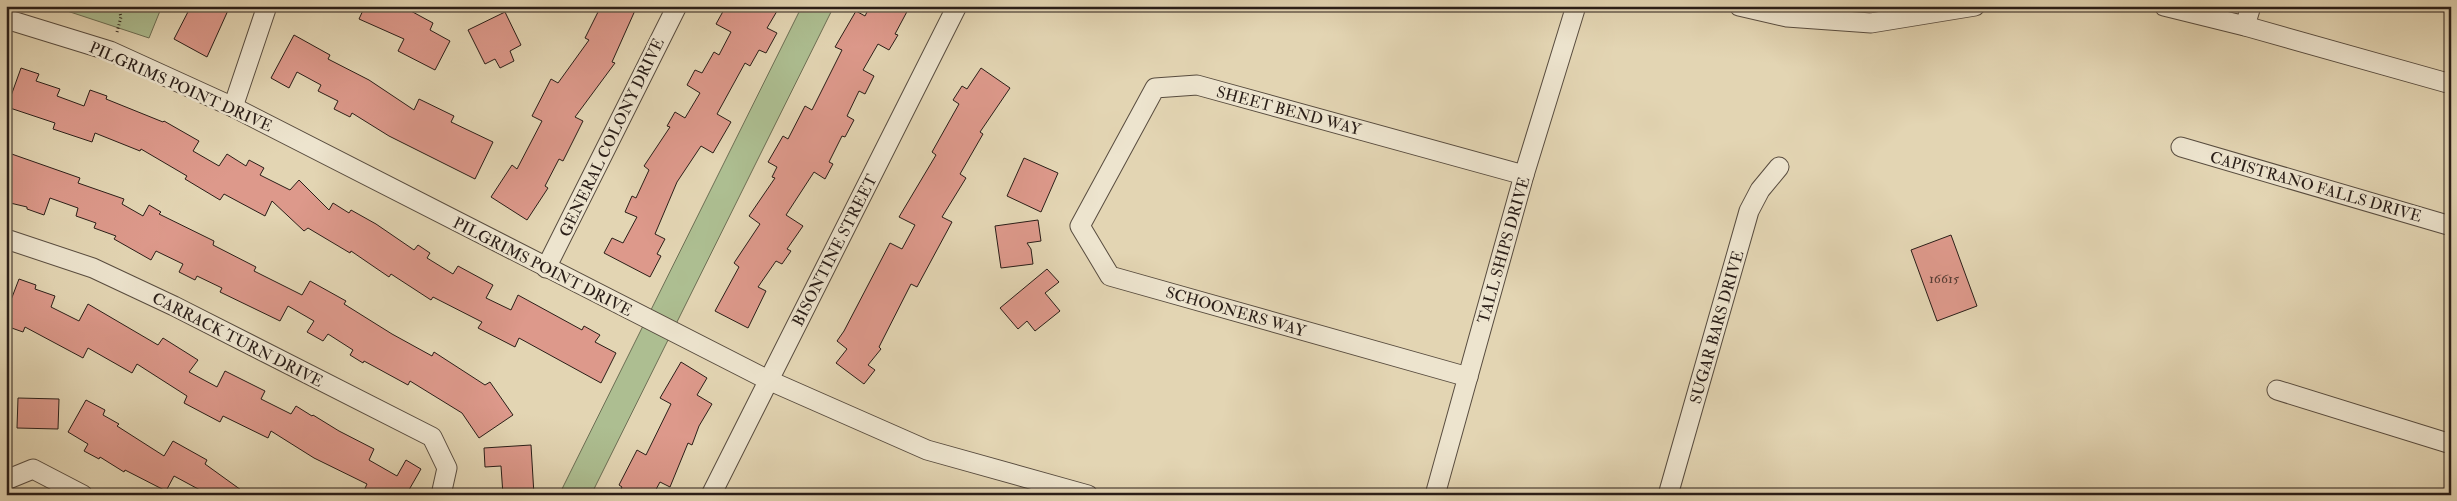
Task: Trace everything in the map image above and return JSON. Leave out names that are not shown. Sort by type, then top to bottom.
[{"type":"street","points":[[233,106],[267,6]]},
{"type":"street","name":"GENERAL COLONY DRIVE","points":[[546,268],[677,6]]},
{"type":"street","name":"BISONTINE STREET","points":[[712,495],[957,6]]},
{"type":"street","name":"TALL SHIPS DRIVE","points":[[1435,495],[1524,175],[1576,6]]},
{"type":"street","points":[[1739,6],[1787,17],[1872,23],[1975,6]]},
{"type":"street","points":[[2164,6],[2245,26],[2451,84]]},
{"type":"street","points":[[2245,26],[2251,6]]},
{"type":"street","name":"PILGRIMS POINT DRIVE","points":[[6,19],[110,51],[233,106],[546,268],[768,380],[927,450],[1088,495]]},
{"type":"street","name":"SHEET BEND WAY","points":[[1104,181],[1154,88],[1197,85],[1524,175]]},
{"type":"street","name":"CAPISTRANO FALLS DRIVE","points":[[2181,147],[2451,226]]},
{"type":"street","name":"SUGAR BARS DRIVE","points":[[1668,495],[1749,211],[1760,190],[1779,167]]},
{"type":"street","name":"SCHOONERS WAY","points":[[1104,181],[1080,226],[1110,276],[1468,377]]},
{"type":"street","name":"CARRACK TURN DRIVE","points":[[6,239],[93,268],[174,306],[432,437],[447,468],[440,495]]},
{"type":"street","points":[[2277,390],[2451,444]]},
{"type":"street","points":[[6,480],[33,469],[83,495]]},
{"type":"path","points":[[93,6],[116,6],[122,17],[117,32]]},
{"type":"green space","points":[[52,6],[162,6],[149,38]]},
{"type":"green space","points":[[802,6],[834,6],[591,495],[559,495]]},
{"type":"building","points":[[191,6],[230,6],[207,57],[174,39]]},
{"type":"building","points":[[365,6],[411,6],[409,10],[433,23],[430,30],[450,41],[435,70],[398,51],[404,39],[359,19]]},
{"type":"building","points":[[601,6],[637,6],[612,62],[615,63],[575,117],[583,121],[563,161],[559,159],[545,186],[548,188],[527,220],[491,197],[512,165],[517,169],[542,121],[532,116],[551,79],[558,83],[589,40],[585,38]]},
{"type":"building","points":[[726,6],[780,6],[767,28],[777,33],[766,53],[759,50],[750,66],[745,63],[717,114],[731,122],[713,153],[701,146],[677,182],[655,234],[665,239],[657,254],[661,256],[650,277],[604,253],[612,238],[623,243],[637,217],[625,212],[632,196],[636,198],[649,170],[644,166],[670,127],[667,126],[675,112],[685,118],[700,93],[687,85],[695,70],[702,73],[714,52],[719,55],[731,32],[716,24]]},
{"type":"building","points":[[870,6],[910,6],[895,34],[898,35],[889,50],[878,44],[863,70],[874,76],[865,94],[859,91],[847,116],[854,120],[845,137],[842,136],[829,162],[833,164],[825,179],[814,172],[786,215],[803,226],[787,249],[791,251],[782,264],[776,261],[758,287],[766,291],[748,328],[715,311],[739,267],[734,263],[760,224],[749,216],[775,178],[772,177],[777,167],[768,162],[783,136],[788,139],[805,106],[812,110],[842,50],[835,47],[856,11],[865,16]]},
{"type":"building","points":[[505,12],[521,45],[510,51],[514,61],[500,68],[495,59],[485,64],[468,30]]},
{"type":"building","points":[[294,35],[330,55],[328,59],[369,80],[414,110],[419,99],[454,116],[451,122],[493,142],[475,179],[389,136],[352,113],[350,117],[334,109],[338,101],[318,91],[321,85],[297,72],[289,88],[271,78]]},
{"type":"building","points":[[21,68],[39,74],[36,81],[60,89],[57,96],[84,106],[90,90],[107,96],[106,99],[164,121],[199,141],[193,151],[219,166],[227,154],[246,166],[249,160],[264,168],[260,175],[290,190],[299,180],[329,210],[333,203],[349,213],[351,210],[376,224],[414,250],[418,245],[430,253],[427,258],[453,274],[458,266],[493,285],[486,298],[511,310],[518,295],[582,330],[584,326],[600,335],[595,342],[616,353],[601,383],[519,338],[515,347],[478,328],[482,322],[433,297],[431,300],[391,274],[389,277],[351,251],[350,253],[308,228],[304,231],[272,201],[265,216],[224,194],[220,200],[185,179],[187,176],[141,149],[140,151],[95,133],[92,142],[53,129],[55,123],[7,107]]},
{"type":"building","points":[[981,68],[1010,88],[980,132],[983,134],[960,174],[966,178],[942,217],[952,222],[917,287],[911,284],[879,347],[881,349],[868,365],[875,370],[864,384],[836,363],[847,349],[837,341],[890,243],[902,249],[915,225],[899,217],[936,155],[932,152],[959,104],[953,100],[962,86],[967,89]]},
{"type":"building","points":[[6,152],[80,178],[78,183],[124,199],[122,204],[143,216],[149,205],[161,212],[159,214],[214,241],[213,245],[256,267],[254,271],[302,295],[310,281],[346,301],[344,304],[392,334],[432,356],[434,352],[485,385],[490,382],[513,415],[479,438],[462,413],[410,381],[408,385],[364,361],[363,363],[350,355],[353,350],[328,334],[323,341],[307,332],[314,321],[288,306],[280,321],[220,292],[222,288],[197,276],[195,280],[179,272],[183,264],[156,251],[151,260],[114,239],[116,236],[94,228],[96,223],[76,216],[78,208],[50,198],[44,215],[27,209],[27,207],[6,202]]},
{"type":"building","points":[[1024,158],[1058,173],[1041,212],[1007,196]]},
{"type":"building","points":[[1038,220],[1041,241],[1027,243],[1031,249],[1033,264],[1001,268],[995,226]]},
{"type":"building","points":[[1951,235],[1977,306],[1937,321],[1911,250]]},
{"type":"building","points":[[1047,269],[1059,282],[1045,293],[1060,311],[1035,331],[1027,321],[1018,329],[1000,308]]},
{"type":"building","points":[[19,279],[36,285],[35,289],[55,296],[51,307],[79,321],[88,304],[158,345],[163,338],[198,360],[189,372],[217,387],[225,371],[265,391],[261,399],[291,414],[296,406],[374,449],[369,460],[397,476],[406,460],[421,469],[406,495],[362,495],[367,484],[314,458],[271,431],[268,438],[223,416],[220,422],[184,403],[187,396],[137,364],[132,373],[88,348],[83,358],[25,327],[23,332],[6,326],[6,313]]},
{"type":"building","points":[[681,362],[707,378],[697,395],[712,404],[699,426],[692,445],[688,443],[670,487],[660,482],[653,495],[618,495],[622,487],[619,485],[637,450],[646,455],[671,404],[660,398]]},
{"type":"building","points":[[18,398],[59,399],[58,429],[17,428]]},
{"type":"building","points":[[86,400],[105,410],[103,415],[119,424],[117,426],[164,456],[173,441],[207,460],[205,464],[248,495],[197,495],[200,490],[174,476],[166,491],[125,470],[124,472],[100,457],[99,459],[84,451],[88,444],[68,432]]},
{"type":"building","points":[[531,445],[534,495],[503,495],[501,466],[485,467],[484,448]]}]
